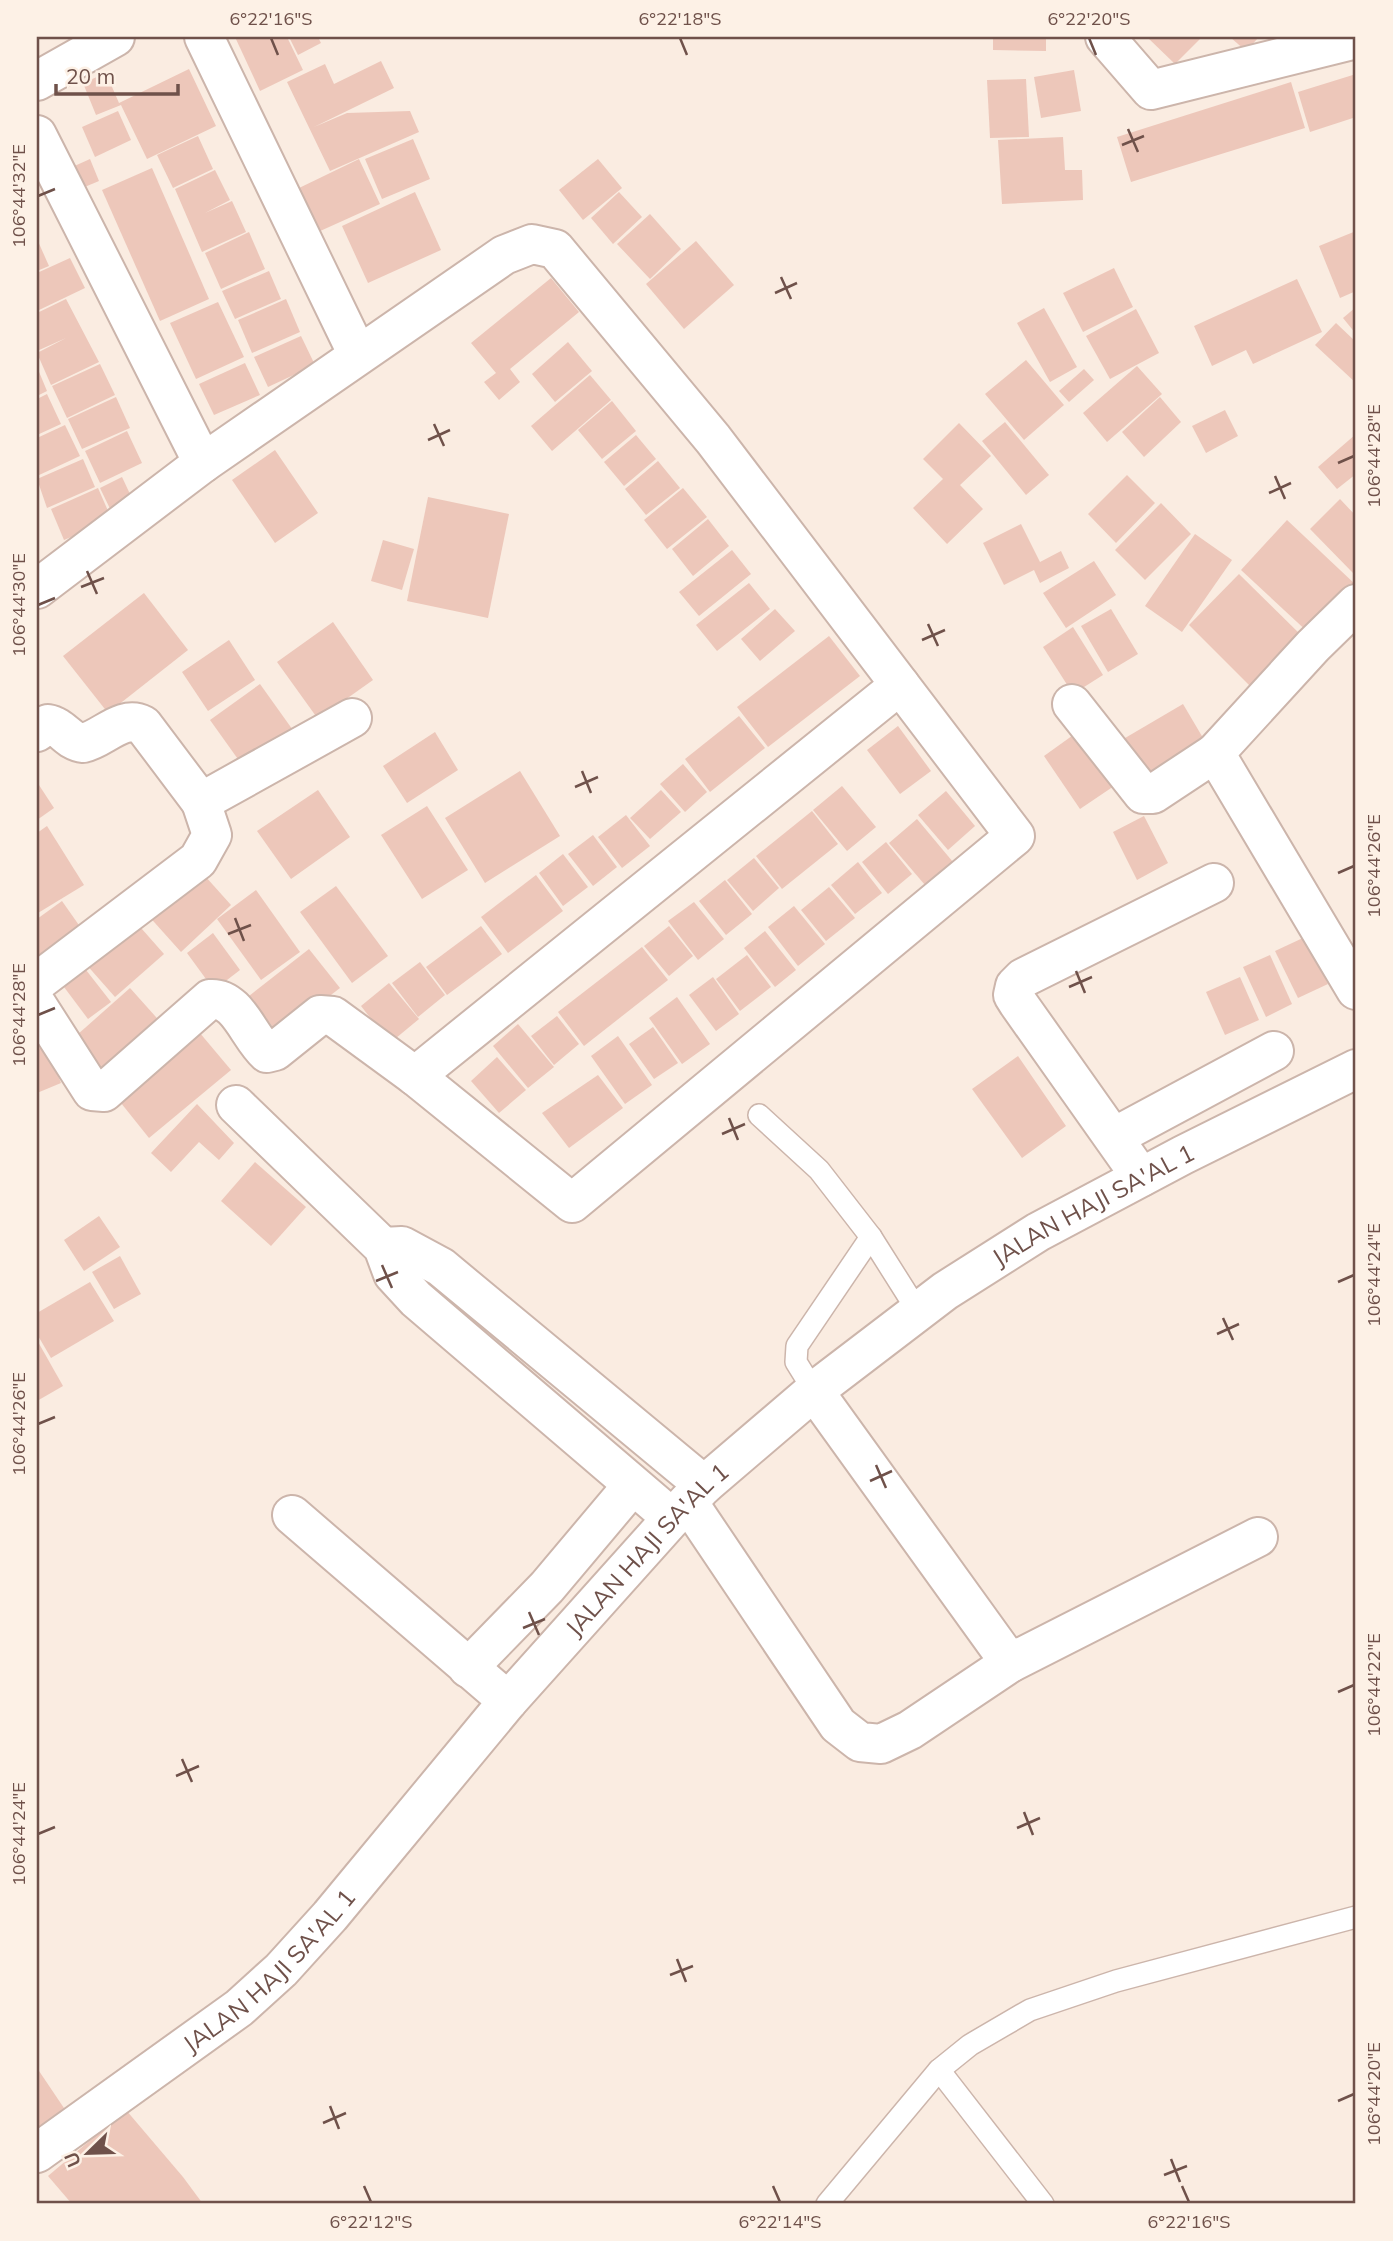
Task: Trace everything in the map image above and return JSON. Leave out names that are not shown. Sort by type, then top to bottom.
[{"type":"street","points":[[37,81],[115,37]]},
{"type":"street","points":[[204,37],[358,355]]},
{"type":"street","points":[[1105,37],[1151,90],[1356,39]]},
{"type":"street","points":[[37,135],[203,463]]},
{"type":"street","points":[[37,589],[203,463],[517,248],[532,243],[555,249],[713,439],[1015,836],[572,1203],[415,1076],[333,1016],[320,1015],[275,1051],[267,1053],[230,1004],[220,998],[210,999],[104,1092],[98,1093],[92,1091],[37,1005]]},
{"type":"street","points":[[1072,704],[1143,794],[1153,794],[1215,753],[1313,646],[1356,604]]},
{"type":"street","points":[[415,1076],[900,685]]},
{"type":"street","points":[[201,802],[352,718]]},
{"type":"street","points":[[37,732],[48,724],[54,725],[77,743],[83,743],[127,722],[135,721],[143,725],[201,802],[212,835],[198,860],[37,982]]},
{"type":"street","points":[[1215,753],[1356,990]]},
{"type":"street","points":[[1141,1177],[1018,1003],[1013,995],[1015,986],[1023,978],[1214,883]]},
{"type":"street","points":[[1114,1137],[1274,1051]]},
{"type":"street","name":"JALAN HAJI SA'AL 1","points":[[37,2153],[239,2008],[281,1970],[330,1916],[508,1701],[688,1502],[814,1391],[945,1292],[1038,1232],[1356,1069]]},
{"type":"street","points":[[236,1105],[383,1247],[393,1274],[416,1299],[632,1486],[688,1502]]},
{"type":"street","points":[[383,1247],[402,1246],[441,1267],[688,1502],[838,1725],[860,1742],[881,1744],[910,1730],[1010,1662],[1258,1537]]},
{"type":"street","points":[[814,1391],[1010,1662]]},
{"type":"street","points":[[468,1668],[547,1587],[632,1486]]},
{"type":"street","points":[[292,1515],[508,1701]]},
{"type":"lane","points":[[759,1115],[819,1170],[871,1237],[919,1313]]},
{"type":"lane","points":[[814,1391],[796,1362],[797,1346],[871,1237]]},
{"type":"lane","points":[[827,2204],[939,2070],[970,2045],[1030,2010],[1116,1981],[1356,1917]]},
{"type":"lane","points":[[939,2070],[1043,2204]]},
{"type":"building","points":[[235,37],[287,37],[303,70],[260,91]]},
{"type":"building","points":[[289,37],[318,37],[321,43],[298,55]]},
{"type":"building","points":[[993,37],[1046,37],[1046,51],[993,50]]},
{"type":"building","points":[[1147,37],[1202,37],[1175,64]]},
{"type":"building","points":[[1230,37],[1259,37],[1246,51]]},
{"type":"building","points":[[381,61],[394,88],[314,127],[347,113],[410,111],[419,132],[330,171],[287,82],[325,64],[334,84]]},
{"type":"building","points":[[189,69],[216,126],[147,159],[121,105],[96,115],[83,83],[106,73],[119,103]]},
{"type":"building","points":[[1074,70],[1081,111],[1041,118],[1034,77]]},
{"type":"building","points":[[1356,74],[1356,117],[1310,132],[1298,92]]},
{"type":"building","points":[[1026,79],[1029,137],[990,138],[987,80]]},
{"type":"building","points":[[1291,82],[1305,128],[1131,182],[1117,137]]},
{"type":"building","points":[[118,111],[131,140],[95,157],[82,127]]},
{"type":"building","points":[[198,136],[213,169],[173,188],[157,155]]},
{"type":"building","points":[[1063,137],[1065,170],[1082,170],[1083,200],[1002,204],[998,140]]},
{"type":"building","points":[[413,139],[430,179],[382,199],[365,159]]},
{"type":"building","points":[[90,159],[99,181],[68,194],[59,173]]},
{"type":"building","points":[[359,159],[380,204],[318,232],[297,189]]},
{"type":"building","points":[[598,159],[622,188],[583,220],[559,190]]},
{"type":"building","points":[[152,168],[209,299],[160,321],[102,190]]},
{"type":"building","points":[[215,170],[230,200],[205,213],[232,201],[246,232],[202,252],[175,189]]},
{"type":"building","points":[[415,192],[441,250],[368,283],[342,226]]},
{"type":"building","points":[[619,192],[642,217],[613,244],[591,218]]},
{"type":"building","points":[[650,214],[681,249],[650,279],[617,244]]},
{"type":"building","points":[[1356,231],[1356,291],[1340,298],[1319,246]]},
{"type":"building","points":[[249,232],[265,269],[221,289],[205,253]]},
{"type":"building","points":[[37,239],[49,266],[37,271]]},
{"type":"building","points":[[696,241],[734,285],[684,329],[646,284]]},
{"type":"building","points":[[70,258],[85,288],[37,311],[37,273]]},
{"type":"building","points":[[1114,268],[1133,307],[1083,332],[1063,293]]},
{"type":"building","points":[[269,271],[281,299],[235,319],[222,291]]},
{"type":"building","points":[[551,278],[579,312],[510,369],[520,382],[499,400],[484,382],[496,373],[471,343]]},
{"type":"building","points":[[1297,279],[1322,332],[1253,364],[1246,350],[1212,366],[1194,326]]},
{"type":"building","points":[[66,299],[99,362],[51,385],[37,353],[66,338],[37,351],[37,313]]},
{"type":"building","points":[[286,299],[300,332],[252,353],[238,320]]},
{"type":"building","points":[[218,302],[244,357],[196,379],[170,323]]},
{"type":"building","points":[[1356,307],[1356,334],[1343,318]]},
{"type":"building","points":[[1044,308],[1077,367],[1050,382],[1017,323]]},
{"type":"building","points":[[1136,309],[1159,353],[1110,379],[1086,336]]},
{"type":"building","points":[[1336,323],[1356,342],[1356,383],[1315,345]]},
{"type":"building","points":[[301,336],[315,365],[268,387],[254,357]]},
{"type":"building","points":[[568,342],[592,371],[555,402],[532,374]]},
{"type":"building","points":[[1026,360],[1064,405],[1024,440],[985,394]]},
{"type":"building","points":[[245,363],[260,395],[214,415],[199,384]]},
{"type":"building","points":[[100,364],[115,395],[67,418],[52,386]]},
{"type":"building","points":[[1137,366],[1162,394],[1107,442],[1083,413]]},
{"type":"building","points":[[37,367],[47,391],[37,396]]},
{"type":"building","points":[[1084,369],[1094,380],[1069,402],[1059,391]]},
{"type":"building","points":[[590,375],[611,400],[552,451],[531,426]]},
{"type":"building","points":[[47,394],[61,424],[37,435],[37,399]]},
{"type":"building","points":[[116,397],[130,428],[82,449],[68,419]]},
{"type":"building","points":[[1160,397],[1181,422],[1144,457],[1122,432]]},
{"type":"building","points":[[612,401],[636,431],[602,459],[578,430]]},
{"type":"building","points":[[1225,410],[1238,436],[1206,453],[1192,426]]},
{"type":"building","points":[[1005,422],[1049,475],[1026,495],[982,441]]},
{"type":"building","points":[[959,423],[991,456],[960,485],[983,509],[947,544],[913,508],[943,479],[923,459]]},
{"type":"building","points":[[65,425],[80,456],[37,476],[37,438]]},
{"type":"building","points":[[127,431],[142,463],[100,483],[85,451]]},
{"type":"building","points":[[1356,434],[1356,474],[1337,489],[1318,467]]},
{"type":"building","points":[[636,435],[656,459],[624,486],[604,462]]},
{"type":"building","points":[[275,450],[318,513],[275,543],[232,480]]},
{"type":"building","points":[[83,459],[95,487],[47,508],[37,479]]},
{"type":"building","points":[[658,461],[680,488],[646,515],[625,489]]},
{"type":"building","points":[[1127,475],[1155,503],[1116,543],[1088,514]]},
{"type":"building","points":[[122,477],[137,509],[115,519],[100,488]]},
{"type":"building","points":[[98,488],[112,520],[64,540],[51,509]]},
{"type":"building","points":[[683,488],[707,517],[667,549],[644,520]]},
{"type":"building","points":[[428,497],[509,514],[488,618],[407,601]]},
{"type":"building","points":[[1340,499],[1356,516],[1356,570],[1353,573],[1310,529]]},
{"type":"building","points":[[1161,503],[1191,534],[1145,580],[1115,550]]},
{"type":"building","points":[[708,519],[729,546],[693,576],[672,549]]},
{"type":"building","points":[[1287,520],[1356,585],[1311,635],[1241,570]]},
{"type":"building","points":[[1021,524],[1040,562],[1061,551],[1069,568],[1040,583],[1034,570],[1004,585],[983,543]]},
{"type":"building","points":[[1195,534],[1232,560],[1182,632],[1145,606]]},
{"type":"building","points":[[383,540],[414,549],[402,590],[371,581]]},
{"type":"building","points":[[732,550],[751,574],[699,616],[679,592]]},
{"type":"building","points":[[1094,561],[1116,595],[1066,628],[1043,593]]},
{"type":"building","points":[[1239,574],[1307,641],[1256,692],[1189,625]]},
{"type":"building","points":[[749,583],[770,609],[717,651],[696,625]]},
{"type":"building","points":[[144,593],[188,650],[108,713],[63,656]]},
{"type":"building","points":[[775,609],[795,631],[760,661],[741,639]]},
{"type":"building","points":[[1111,609],[1138,654],[1108,672],[1081,626]]},
{"type":"building","points":[[333,622],[373,680],[318,719],[277,662]]},
{"type":"building","points":[[1073,627],[1103,675],[1073,694],[1043,647]]},
{"type":"building","points":[[829,636],[860,676],[768,747],[737,707]]},
{"type":"building","points":[[229,640],[255,680],[208,711],[182,672]]},
{"type":"building","points":[[260,684],[295,733],[245,769],[210,720]]},
{"type":"building","points":[[1183,704],[1206,743],[1144,781],[1120,741]]},
{"type":"building","points":[[739,716],[765,748],[710,792],[685,759]]},
{"type":"building","points":[[898,726],[931,771],[900,794],[867,750]]},
{"type":"building","points":[[1083,728],[1120,782],[1080,809],[1044,756]]},
{"type":"building","points":[[435,732],[458,770],[407,803],[383,766]]},
{"type":"building","points":[[683,764],[707,792],[685,812],[660,784]]},
{"type":"building","points":[[520,771],[560,836],[485,883],[445,818]]},
{"type":"building","points":[[37,782],[54,808],[37,820]]},
{"type":"building","points":[[842,786],[876,827],[847,851],[813,810]]},
{"type":"building","points":[[318,790],[350,837],[291,879],[257,831]]},
{"type":"building","points":[[661,790],[681,812],[650,839],[630,818]]},
{"type":"building","points":[[946,791],[975,826],[948,850],[918,815]]},
{"type":"building","points":[[427,806],[468,870],[422,899],[381,835]]},
{"type":"building","points":[[812,811],[838,844],[782,889],[756,856]]},
{"type":"building","points":[[626,815],[650,846],[622,868],[598,837]]},
{"type":"building","points":[[1144,816],[1168,863],[1137,880],[1113,832]]},
{"type":"building","points":[[917,819],[958,868],[931,892],[889,843]]},
{"type":"building","points":[[47,826],[84,885],[38,913],[37,833]]},
{"type":"building","points":[[593,835],[617,867],[593,886],[568,854]]},
{"type":"building","points":[[886,842],[912,874],[888,894],[862,862]]},
{"type":"building","points":[[563,854],[588,887],[563,906],[539,873]]},
{"type":"building","points":[[754,858],[779,888],[753,911],[727,880]]},
{"type":"building","points":[[858,862],[882,893],[855,914],[831,885]]},
{"type":"building","points":[[196,866],[231,905],[181,952],[146,913]]},
{"type":"building","points":[[536,875],[563,911],[508,953],[481,917]]},
{"type":"building","points":[[725,880],[752,914],[726,935],[699,901]]},
{"type":"building","points":[[336,886],[388,956],[352,983],[300,912]]},
{"type":"building","points":[[829,887],[855,918],[826,941],[801,910]]},
{"type":"building","points":[[256,890],[300,952],[261,980],[217,919]]},
{"type":"building","points":[[62,901],[88,938],[37,974],[37,919]]},
{"type":"building","points":[[694,902],[724,939],[698,960],[668,921]]},
{"type":"building","points":[[794,906],[825,944],[798,966],[768,927]]},
{"type":"building","points":[[134,920],[164,954],[115,997],[85,963]]},
{"type":"building","points":[[481,926],[502,954],[447,995],[426,967]]},
{"type":"building","points":[[669,926],[693,956],[669,976],[644,946]]},
{"type":"building","points":[[765,931],[796,970],[775,987],[744,948]]},
{"type":"building","points":[[213,933],[240,970],[214,990],[187,953]]},
{"type":"building","points":[[1305,937],[1328,984],[1298,998],[1275,951]]},
{"type":"building","points":[[642,947],[668,980],[584,1046],[558,1012]]},
{"type":"building","points":[[309,949],[340,988],[279,1035],[249,996]]},
{"type":"building","points":[[747,955],[771,987],[740,1011],[716,979]]},
{"type":"building","points":[[1270,955],[1292,1004],[1266,1017],[1243,967]]},
{"type":"building","points":[[420,962],[445,995],[418,1017],[392,983]]},
{"type":"building","points":[[86,970],[111,1002],[88,1019],[64,987]]},
{"type":"building","points":[[713,977],[739,1014],[716,1031],[689,995]]},
{"type":"building","points":[[1240,977],[1259,1020],[1225,1035],[1206,992]]},
{"type":"building","points":[[389,983],[419,1019],[390,1043],[361,1006]]},
{"type":"building","points":[[130,988],[164,1026],[102,1081],[68,1043]]},
{"type":"building","points":[[677,997],[710,1044],[682,1064],[649,1018]]},
{"type":"building","points":[[557,1016],[579,1044],[554,1065],[531,1036]]},
{"type":"building","points":[[518,1024],[554,1067],[528,1088],[493,1046]]},
{"type":"building","points":[[194,1026],[231,1070],[149,1138],[113,1093]]},
{"type":"building","points":[[653,1027],[678,1063],[654,1079],[629,1044]]},
{"type":"building","points":[[618,1036],[652,1085],[625,1104],[591,1056]]},
{"type":"building","points":[[46,1046],[61,1083],[37,1093],[37,1049]]},
{"type":"building","points":[[1018,1056],[1066,1126],[1022,1158],[972,1089]]},
{"type":"building","points":[[497,1057],[526,1090],[499,1113],[471,1081]]},
{"type":"building","points":[[598,1075],[623,1108],[569,1148],[542,1113]]},
{"type":"building","points":[[197,1104],[234,1143],[219,1160],[199,1142],[171,1172],[151,1153]]},
{"type":"building","points":[[255,1162],[306,1207],[271,1246],[221,1201]]},
{"type":"building","points":[[99,1216],[120,1247],[84,1271],[64,1240]]},
{"type":"building","points":[[120,1256],[141,1294],[114,1309],[92,1272]]},
{"type":"building","points":[[90,1282],[114,1321],[51,1358],[37,1334],[37,1313]]},
{"type":"building","points":[[37,1340],[63,1386],[37,1401]]},
{"type":"building","points":[[37,2068],[68,2114],[37,2136]]},
{"type":"building","points":[[126,2110],[203,2204],[72,2204],[48,2176]]}]
